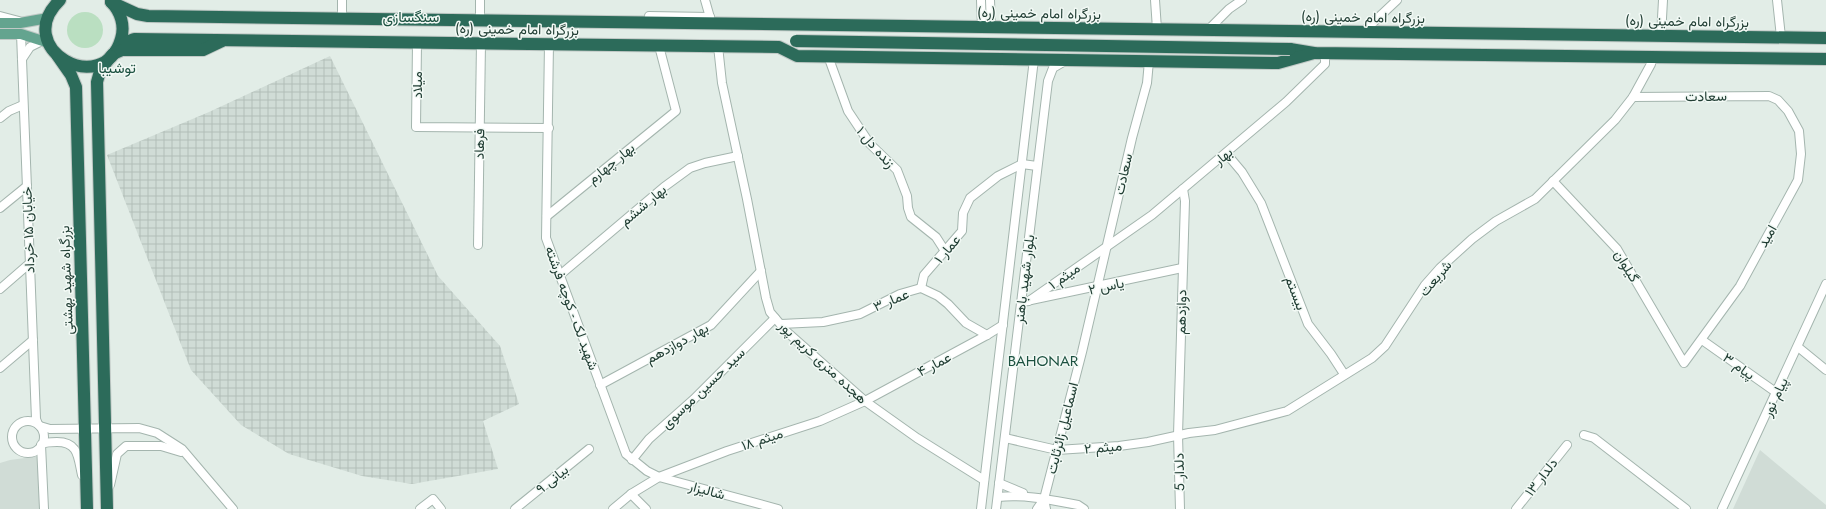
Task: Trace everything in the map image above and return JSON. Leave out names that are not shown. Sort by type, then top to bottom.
[{"type":"highway","points":[[47,41],[47,19],[60,0]]},
{"type":"highway","points":[[107,503],[97,82],[100,71],[113,54],[121,39],[122,26],[119,14],[110,1]]},
{"type":"highway","name":"بزرگراه امام خمینی (ره)","points":[[110,1],[137,14],[148,16],[480,21],[711,20],[987,27],[1661,36],[1781,37],[1825,35]]},
{"type":"highway","points":[[1021,27],[1025,34],[1027,43],[1026,51],[1022,59]]},
{"type":"highway","points":[[1041,59],[1039,40],[1047,31],[1058,28]]},
{"type":"highway","points":[[1133,60],[1136,56],[1138,47],[1134,29]]},
{"type":"highway","name":"بزرگراه امام خمینی (ره)","points":[[113,54],[122,50],[203,50],[222,40],[779,47],[796,56],[1149,61],[1280,62],[1320,53]]},
{"type":"highway","name":"بزرگراه شهید بهشتی","points":[[47,41],[71,75],[76,87],[87,503]]},
{"type":"highway","name":"بزرگراه امام خمینی (ره)","points":[[779,47],[786,42],[796,41],[1290,49],[1320,53],[1826,59]]},
{"type":"highway","points":[[57,55],[66,62],[82,67],[99,64],[113,54]]},
{"type":"main road","points":[[0,23],[47,19]]},
{"type":"main road","points":[[0,34],[21,34],[47,41]]},
{"type":"street","points":[[342,0],[342,19]]},
{"type":"street","points":[[480,0],[480,21]]},
{"type":"street","points":[[649,16],[711,20],[705,0]]},
{"type":"street","points":[[980,0],[987,27]]},
{"type":"street","points":[[987,27],[990,0]]},
{"type":"street","points":[[1155,0],[1157,29]]},
{"type":"street","points":[[1208,30],[1229,8],[1242,0]]},
{"type":"street","points":[[1363,32],[1397,0]]},
{"type":"street","points":[[1661,36],[1663,0]]},
{"type":"street","points":[[1777,0],[1781,37]]},
{"type":"street","points":[[0,16],[23,22]]},
{"type":"street","name":"خیابان ۱۵ خرداد","points":[[21,34],[35,401],[36,419],[39,425]]},
{"type":"street","points":[[22,60],[30,47],[47,41]]},
{"type":"street","name":"میلاد","points":[[417,43],[416,127],[480,126]]},
{"type":"street","name":"فرهاد","points":[[478,245],[482,44]]},
{"type":"street","name":"شهید لک - کوچه فرشته","points":[[549,44],[549,128],[546,238],[626,454],[647,471],[659,477]]},
{"type":"street","name":"بهار چهارم","points":[[547,216],[676,111],[658,46]]},
{"type":"street","name":"هجده متری کریم پور","points":[[718,46],[722,83],[770,312],[787,332],[865,402],[917,438],[984,480]]},
{"type":"street","name":"بهار","points":[[1106,246],[1152,214],[1286,102],[1325,64],[1320,53]]},
{"type":"street","name":"زنده دل ۱","points":[[828,56],[848,112],[870,144],[897,170],[907,196],[908,208],[911,217],[936,237],[945,251]]},
{"type":"street","name":"شریعت","points":[[1178,435],[1215,430],[1287,411],[1328,386],[1344,374],[1372,358],[1385,346],[1425,285],[1440,268],[1496,221],[1535,199],[1615,120],[1633,97],[1651,64],[1653,57]]},
{"type":"street","name":"بلوار شهید باهنر","points":[[981,509],[1022,164],[1041,59]]},
{"type":"street","name":"بلوار شهید باهنر","points":[[996,509],[1025,302],[1032,212],[1048,77],[1056,65],[1069,60]]},
{"type":"street","name":"سعادت","points":[[1096,288],[1132,138],[1147,83],[1149,61]]},
{"type":"street","name":"سعادت","points":[[1633,97],[1769,96],[1778,100]]},
{"type":"street","name":"امید","points":[[1684,363],[1740,286],[1798,180],[1802,154],[1799,131],[1788,111],[1778,100]]},
{"type":"street","points":[[0,118],[9,111],[23,105]]},
{"type":"street","points":[[480,126],[549,128]]},
{"type":"street","name":"بیستم","points":[[1226,153],[1242,172],[1261,203],[1308,324],[1344,374]]},
{"type":"street","name":"بهار ششم","points":[[560,276],[664,187],[690,168],[705,163],[738,156]]},
{"type":"street","points":[[1022,164],[1037,166]]},
{"type":"street","name":"عمار ۱","points":[[921,288],[924,275],[962,230],[963,214],[970,198],[998,176],[1022,164]]},
{"type":"street","name":"گیلوان","points":[[1553,181],[1618,249],[1684,363]]},
{"type":"street","points":[[0,208],[27,186]]},
{"type":"street","name":"دوازدهم","points":[[1178,435],[1184,201],[1183,189]]},
{"type":"street","points":[[1016,210],[1032,212]]},
{"type":"street","name":"میثم ۱","points":[[1025,302],[1106,246]]},
{"type":"street","points":[[0,289],[30,263]]},
{"type":"street","name":"یاس ۲","points":[[1025,302],[1096,288],[1182,268]]},
{"type":"street","name":"بهار دوازدهم","points":[[600,385],[711,325],[761,270]]},
{"type":"street","name":"پیام نور","points":[[1722,509],[1777,393],[1826,284]]},
{"type":"street","name":"عمار ۳","points":[[778,321],[823,322],[860,314],[900,294],[921,288],[938,296],[966,323],[987,335]]},
{"type":"street","name":"اسماعیل زائرثابت","points":[[1044,499],[1096,288]]},
{"type":"street","name":"سید حسین موسوی","points":[[632,460],[649,439],[778,321]]},
{"type":"street","name":"عمار ۴","points":[[865,402],[1003,325]]},
{"type":"street","points":[[0,368],[33,340]]},
{"type":"street","name":"پیام ۳","points":[[1702,340],[1777,393]]},
{"type":"street","points":[[1798,347],[1826,370]]},
{"type":"street","points":[[35,401],[29,414],[14,429],[14,444],[25,452],[31,452],[42,444],[65,443],[75,449],[87,503]]},
{"type":"street","name":"میثم ۱۸","points":[[613,509],[631,494],[659,477],[727,451],[820,421],[865,402]]},
{"type":"street","points":[[18,425],[27,421],[47,429],[139,428],[150,430],[174,442],[189,456],[233,509]]},
{"type":"street","points":[[39,425],[44,435],[42,444],[44,509]]},
{"type":"street","name":"میثم ۲","points":[[1005,438],[1057,450],[1126,445],[1178,435]]},
{"type":"street","name":"دلدار 5","points":[[1178,435],[1180,509]]},
{"type":"street","points":[[1584,435],[1594,438],[1686,509]]},
{"type":"street","points":[[107,503],[118,454],[124,447],[132,444],[161,446],[172,448],[189,456]]},
{"type":"street","name":"دلدار ۱۳","points":[[1516,509],[1566,445]]},
{"type":"street","name":"بیانی ۹","points":[[515,509],[589,449]]},
{"type":"street","name":"شالیزار","points":[[659,477],[778,509]]},
{"type":"street","points":[[999,483],[1033,497]]},
{"type":"street","points":[[631,494],[646,509]]},
{"type":"street","points":[[998,497],[1011,495],[1033,497],[1078,506],[1084,509]]},
{"type":"street","points":[[420,509],[433,499],[441,509]]},
{"type":"street","points":[[1037,509],[1044,499]]},
{"type":"street","points":[[1044,499],[1046,509]]},
{"type":"shaded area","points":[[330,56],[438,276],[500,346],[519,404],[483,421],[498,469],[412,484],[362,476],[289,454],[241,425],[191,370],[107,155],[209,112]]},
{"type":"shaded area","points":[[1760,450],[1826,505],[1826,509],[1733,509]]},
{"type":"shaded area","points":[[40,456],[41,509],[0,509],[0,463],[10,460]]},
{"type":"green space","points":[[89,12],[98,17],[102,23],[102,37],[98,43],[89,48],[81,48],[72,43],[68,37],[67,26],[72,17],[78,13]]},
{"type":"district","name":"سنگسازی","points":[[411,17]]},
{"type":"district","name":"توشیبا","points":[[117,68]]},
{"type":"district","name":"BAHONAR","points":[[1043,361]]}]
